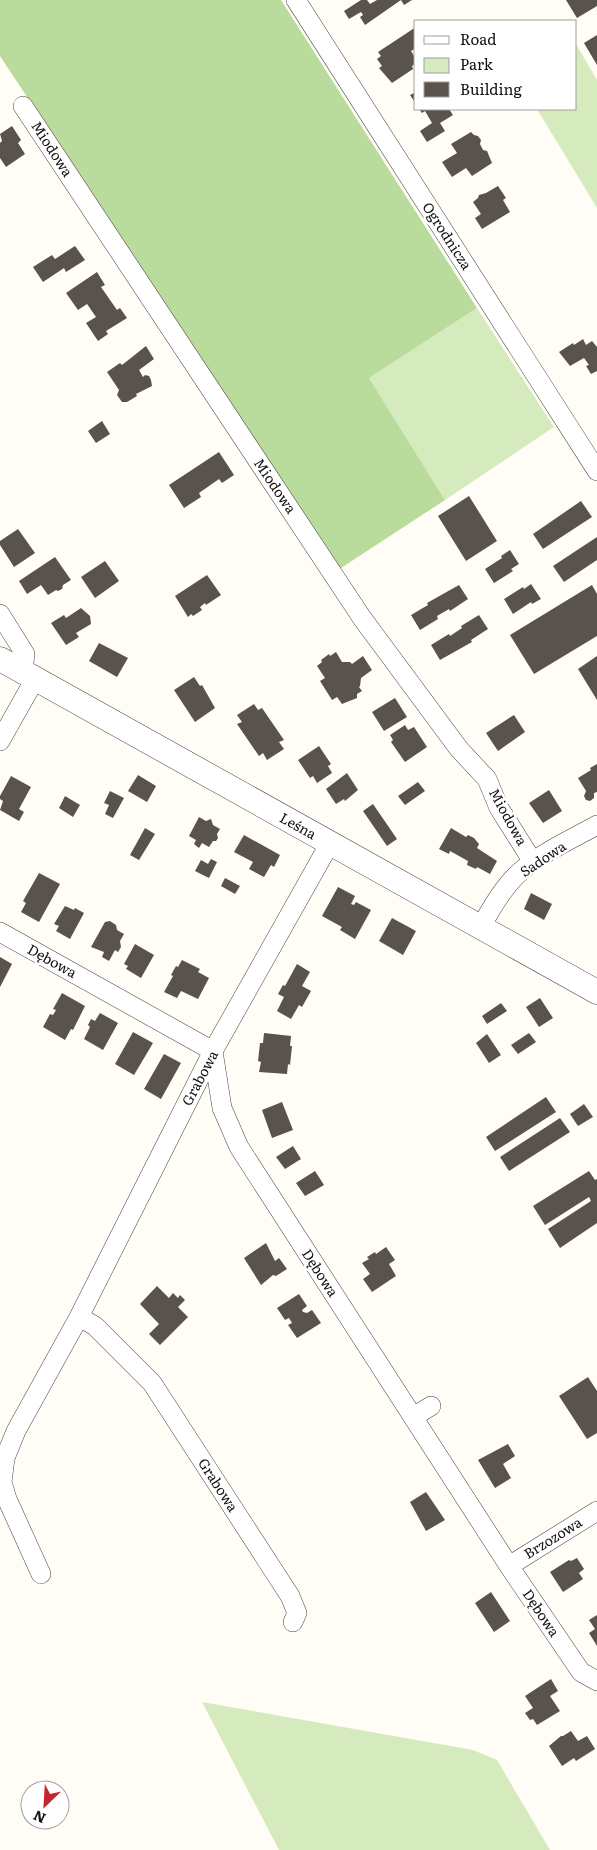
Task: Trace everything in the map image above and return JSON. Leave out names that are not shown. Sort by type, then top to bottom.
[{"type":"street","name":"Ogrodnicza","points":[[296,0],[597,471]]},
{"type":"street","name":"Miodowa","points":[[23,106],[362,618],[459,748],[487,779],[500,808],[533,862]]},
{"type":"street","points":[[0,614],[25,654],[24,662],[18,669],[0,741]]},
{"type":"street","name":"Leśna","points":[[18,669],[597,992]]},
{"type":"street","name":"Sadowa","points":[[481,928],[490,911],[520,872],[533,862],[597,825]]},
{"type":"street","name":"Grabowa","points":[[41,1574],[7,1499],[2,1482],[5,1458],[16,1431],[79,1317],[213,1052],[330,843]]},
{"type":"street","name":"Dębowa","points":[[0,932],[213,1052],[222,1108],[239,1147],[509,1566],[581,1672],[597,1681]]},
{"type":"street","name":"Grabowa","points":[[79,1317],[95,1326],[152,1383],[290,1596],[297,1613],[294,1622]]},
{"type":"street","points":[[413,1417],[431,1406]]},
{"type":"street","name":"Brzozowa","points":[[509,1566],[597,1511]]},
{"type":"green space","points":[[0,0],[281,0],[477,308],[369,378],[445,500],[338,570],[0,56]]},
{"type":"green space","points":[[577,46],[597,80],[597,208],[538,110],[577,110]]},
{"type":"green space","points":[[477,308],[554,427],[445,500],[369,378]]},
{"type":"green space","points":[[202,1702],[473,1750],[497,1760],[550,1850],[279,1850]]},
{"type":"building","points":[[361,0],[367,0],[370,4],[377,0],[401,0],[365,25],[360,17],[363,15],[361,12],[349,19],[344,11]]},
{"type":"building","points":[[401,0],[412,0],[404,5]]},
{"type":"building","points":[[566,0],[597,0],[597,6],[577,18]]},
{"type":"building","points":[[414,28],[414,49],[411,51],[414,56],[413,69],[392,83],[379,68],[382,66],[377,59],[381,56],[378,52]]},
{"type":"building","points":[[597,35],[597,65],[584,43]]},
{"type":"building","points":[[414,93],[414,101],[410,95]]},
{"type":"building","points":[[420,110],[450,110],[453,115],[440,123],[445,131],[427,142],[420,131],[432,123],[425,111],[422,113]]},
{"type":"building","points":[[12,126],[21,140],[18,143],[25,154],[6,167],[0,158],[0,143],[2,141],[0,134]]},
{"type":"building","points":[[471,132],[481,140],[480,144],[483,150],[487,151],[492,163],[472,176],[466,168],[452,177],[442,162],[457,153],[451,144]]},
{"type":"building","points":[[498,186],[506,198],[503,200],[510,212],[482,229],[475,218],[481,214],[473,202],[479,195]]},
{"type":"building","points":[[75,246],[85,260],[66,272],[64,268],[43,282],[33,267],[52,255],[55,259]]},
{"type":"building","points":[[97,272],[105,285],[101,287],[117,310],[120,308],[127,318],[106,331],[108,334],[98,341],[86,323],[96,317],[87,304],[78,310],[66,293]]},
{"type":"building","points":[[583,339],[586,345],[592,341],[597,347],[597,371],[591,374],[586,366],[589,365],[584,358],[570,366],[559,352]]},
{"type":"building","points":[[146,346],[154,359],[139,370],[143,377],[145,375],[149,376],[152,386],[136,394],[137,396],[127,402],[122,402],[117,395],[119,390],[107,372],[120,363],[122,365]]},
{"type":"building","points":[[102,421],[110,434],[96,443],[88,431]]},
{"type":"building","points":[[219,452],[234,475],[222,483],[219,479],[199,493],[201,497],[184,508],[169,485]]},
{"type":"building","points":[[469,496],[497,541],[466,561],[438,516]]},
{"type":"building","points":[[581,501],[592,517],[543,549],[533,534]]},
{"type":"building","points":[[18,529],[35,553],[14,567],[0,545],[0,541]]},
{"type":"building","points":[[597,537],[597,560],[564,582],[553,566]]},
{"type":"building","points":[[510,550],[519,564],[511,569],[513,571],[494,583],[485,569],[502,558],[501,556]]},
{"type":"building","points":[[55,557],[71,580],[63,585],[62,589],[48,595],[41,585],[27,594],[19,581]]},
{"type":"building","points":[[105,561],[119,581],[95,598],[81,577]]},
{"type":"building","points":[[207,575],[221,595],[206,605],[205,603],[200,607],[202,610],[188,617],[175,596]]},
{"type":"building","points":[[531,584],[541,599],[532,604],[531,602],[513,614],[504,599]]},
{"type":"building","points":[[459,585],[468,599],[450,611],[449,609],[437,616],[438,619],[420,630],[411,615],[428,605],[427,603]]},
{"type":"building","points":[[592,585],[597,594],[597,636],[534,674],[510,635]]},
{"type":"building","points":[[81,608],[90,616],[91,624],[76,633],[79,637],[66,645],[51,623],[64,615],[66,618]]},
{"type":"building","points":[[479,615],[488,629],[471,640],[472,642],[440,660],[431,645],[449,634],[450,636],[462,628],[461,626]]},
{"type":"building","points":[[99,643],[128,658],[117,677],[89,661]]},
{"type":"building","points":[[336,652],[342,662],[350,662],[352,664],[363,656],[372,670],[361,678],[359,687],[362,691],[357,694],[357,698],[342,704],[337,697],[332,700],[320,681],[325,678],[317,666],[329,654],[330,656]]},
{"type":"building","points":[[597,656],[597,700],[578,669]]},
{"type":"building","points":[[194,677],[200,686],[202,685],[215,708],[195,722],[174,690]]},
{"type":"building","points":[[395,698],[407,717],[384,731],[372,712]]},
{"type":"building","points":[[254,704],[258,710],[262,708],[284,740],[279,742],[284,749],[267,760],[263,753],[259,756],[237,724],[242,722],[237,715]]},
{"type":"building","points":[[514,715],[525,732],[498,751],[486,733]]},
{"type":"building","points":[[405,725],[408,730],[414,727],[427,747],[405,762],[391,742],[393,740],[390,735]]},
{"type":"building","points":[[319,746],[331,764],[328,766],[332,773],[317,783],[313,776],[310,778],[298,760]]},
{"type":"building","points":[[597,764],[597,792],[594,793],[594,798],[590,801],[586,800],[584,796],[586,791],[578,778]]},
{"type":"building","points":[[347,773],[358,790],[345,801],[344,799],[336,804],[326,789]]},
{"type":"building","points":[[138,775],[156,786],[147,802],[128,791]]},
{"type":"building","points":[[11,776],[31,787],[19,809],[24,812],[19,821],[0,810],[3,801],[0,799],[0,796]]},
{"type":"building","points":[[418,782],[425,791],[405,805],[398,796]]},
{"type":"building","points":[[549,790],[562,811],[543,823],[529,803]]},
{"type":"building","points":[[110,791],[124,798],[113,818],[105,814],[109,805],[104,803]]},
{"type":"building","points":[[65,796],[80,805],[73,817],[59,808]]},
{"type":"building","points":[[373,804],[397,839],[387,846],[363,811]]},
{"type":"building","points":[[199,817],[206,821],[211,819],[213,825],[220,829],[217,834],[218,838],[209,847],[202,843],[199,848],[194,844],[196,840],[189,836]]},
{"type":"building","points":[[145,828],[155,834],[139,860],[130,855]]},
{"type":"building","points":[[451,828],[466,837],[468,835],[474,838],[479,844],[477,848],[497,861],[490,874],[477,867],[476,869],[467,865],[468,861],[450,851],[449,854],[439,849]]},
{"type":"building","points":[[244,835],[280,855],[274,867],[271,865],[264,877],[249,869],[253,862],[234,852]]},
{"type":"building","points":[[211,859],[217,862],[209,878],[195,871],[201,860],[208,864]]},
{"type":"building","points":[[39,873],[60,884],[39,922],[21,912],[26,903],[23,901]]},
{"type":"building","points":[[225,878],[240,886],[235,894],[221,886]]},
{"type":"building","points":[[338,887],[355,896],[351,904],[354,905],[356,902],[371,910],[355,939],[340,930],[342,927],[322,916]]},
{"type":"building","points":[[531,893],[552,904],[544,920],[524,909]]},
{"type":"building","points":[[65,906],[74,910],[75,908],[84,913],[70,939],[56,931],[59,926],[54,924]]},
{"type":"building","points":[[392,918],[416,931],[403,955],[379,941]]},
{"type":"building","points":[[110,921],[116,925],[117,930],[124,934],[120,941],[121,947],[118,952],[115,950],[109,961],[102,957],[104,952],[91,947],[105,922]]},
{"type":"building","points":[[135,944],[154,955],[141,978],[126,969],[128,966],[124,964]]},
{"type":"building","points":[[0,957],[12,964],[0,987]]},
{"type":"building","points":[[182,960],[200,969],[198,972],[209,978],[198,999],[181,991],[177,998],[164,992],[176,966],[178,967]]},
{"type":"building","points":[[297,964],[310,972],[302,986],[311,991],[302,1007],[299,1005],[291,1019],[277,1011],[284,997],[278,994],[283,985],[285,986]]},
{"type":"building","points":[[62,993],[85,1006],[73,1030],[71,1029],[65,1040],[43,1027],[50,1014],[53,1015],[56,1010],[53,1009]]},
{"type":"building","points":[[540,998],[553,1018],[539,1027],[526,1007]]},
{"type":"building","points":[[501,1003],[507,1011],[487,1024],[482,1016]]},
{"type":"building","points":[[100,1013],[118,1023],[103,1050],[84,1039],[90,1027],[88,1025],[91,1019],[95,1021]]},
{"type":"building","points":[[133,1032],[153,1043],[134,1075],[115,1064]]},
{"type":"building","points":[[264,1033],[291,1036],[290,1065],[288,1064],[287,1074],[259,1072],[261,1062],[258,1061],[260,1043],[263,1043]]},
{"type":"building","points":[[529,1033],[536,1042],[518,1054],[511,1045]]},
{"type":"building","points":[[487,1034],[501,1055],[489,1063],[476,1043]]},
{"type":"building","points":[[164,1054],[181,1063],[161,1099],[144,1089]]},
{"type":"building","points":[[546,1097],[556,1112],[495,1151],[486,1137]]},
{"type":"building","points":[[282,1102],[293,1130],[272,1138],[262,1110]]},
{"type":"building","points":[[584,1104],[593,1117],[578,1126],[570,1114]]},
{"type":"building","points":[[560,1118],[570,1132],[509,1171],[500,1157]]},
{"type":"building","points":[[293,1146],[301,1159],[285,1169],[276,1157]]},
{"type":"building","points":[[315,1171],[324,1185],[305,1196],[296,1183]]},
{"type":"building","points":[[589,1171],[595,1180],[597,1179],[597,1223],[560,1248],[548,1229],[591,1201],[589,1197],[545,1225],[533,1206]]},
{"type":"building","points":[[266,1243],[275,1261],[279,1258],[287,1269],[276,1276],[273,1275],[261,1285],[244,1258]]},
{"type":"building","points":[[386,1247],[395,1260],[389,1264],[396,1276],[372,1292],[363,1279],[370,1274],[362,1263],[369,1259],[367,1257],[375,1252],[376,1254]]},
{"type":"building","points":[[157,1286],[169,1298],[173,1293],[178,1298],[180,1295],[185,1300],[178,1307],[188,1317],[160,1345],[149,1334],[159,1324],[140,1304]]},
{"type":"building","points":[[299,1294],[307,1306],[302,1310],[303,1312],[307,1313],[312,1310],[321,1323],[297,1338],[288,1325],[292,1323],[289,1318],[285,1320],[277,1308]]},
{"type":"building","points":[[588,1377],[597,1391],[597,1433],[587,1439],[559,1396]]},
{"type":"building","points":[[508,1444],[515,1456],[503,1464],[511,1478],[495,1488],[478,1460]]},
{"type":"building","points":[[426,1492],[445,1520],[426,1531],[410,1502]]},
{"type":"building","points":[[577,1558],[584,1569],[579,1573],[583,1579],[563,1592],[550,1572],[569,1560]]},
{"type":"building","points":[[491,1592],[510,1621],[494,1632],[475,1603]]},
{"type":"building","points":[[597,1615],[597,1646],[589,1633],[595,1629],[589,1620]]},
{"type":"building","points":[[551,1679],[558,1691],[550,1696],[560,1711],[537,1725],[525,1713],[533,1708],[525,1696]]},
{"type":"building","points":[[571,1731],[578,1741],[587,1736],[595,1749],[576,1761],[574,1758],[562,1766],[549,1746],[561,1736]]}]
